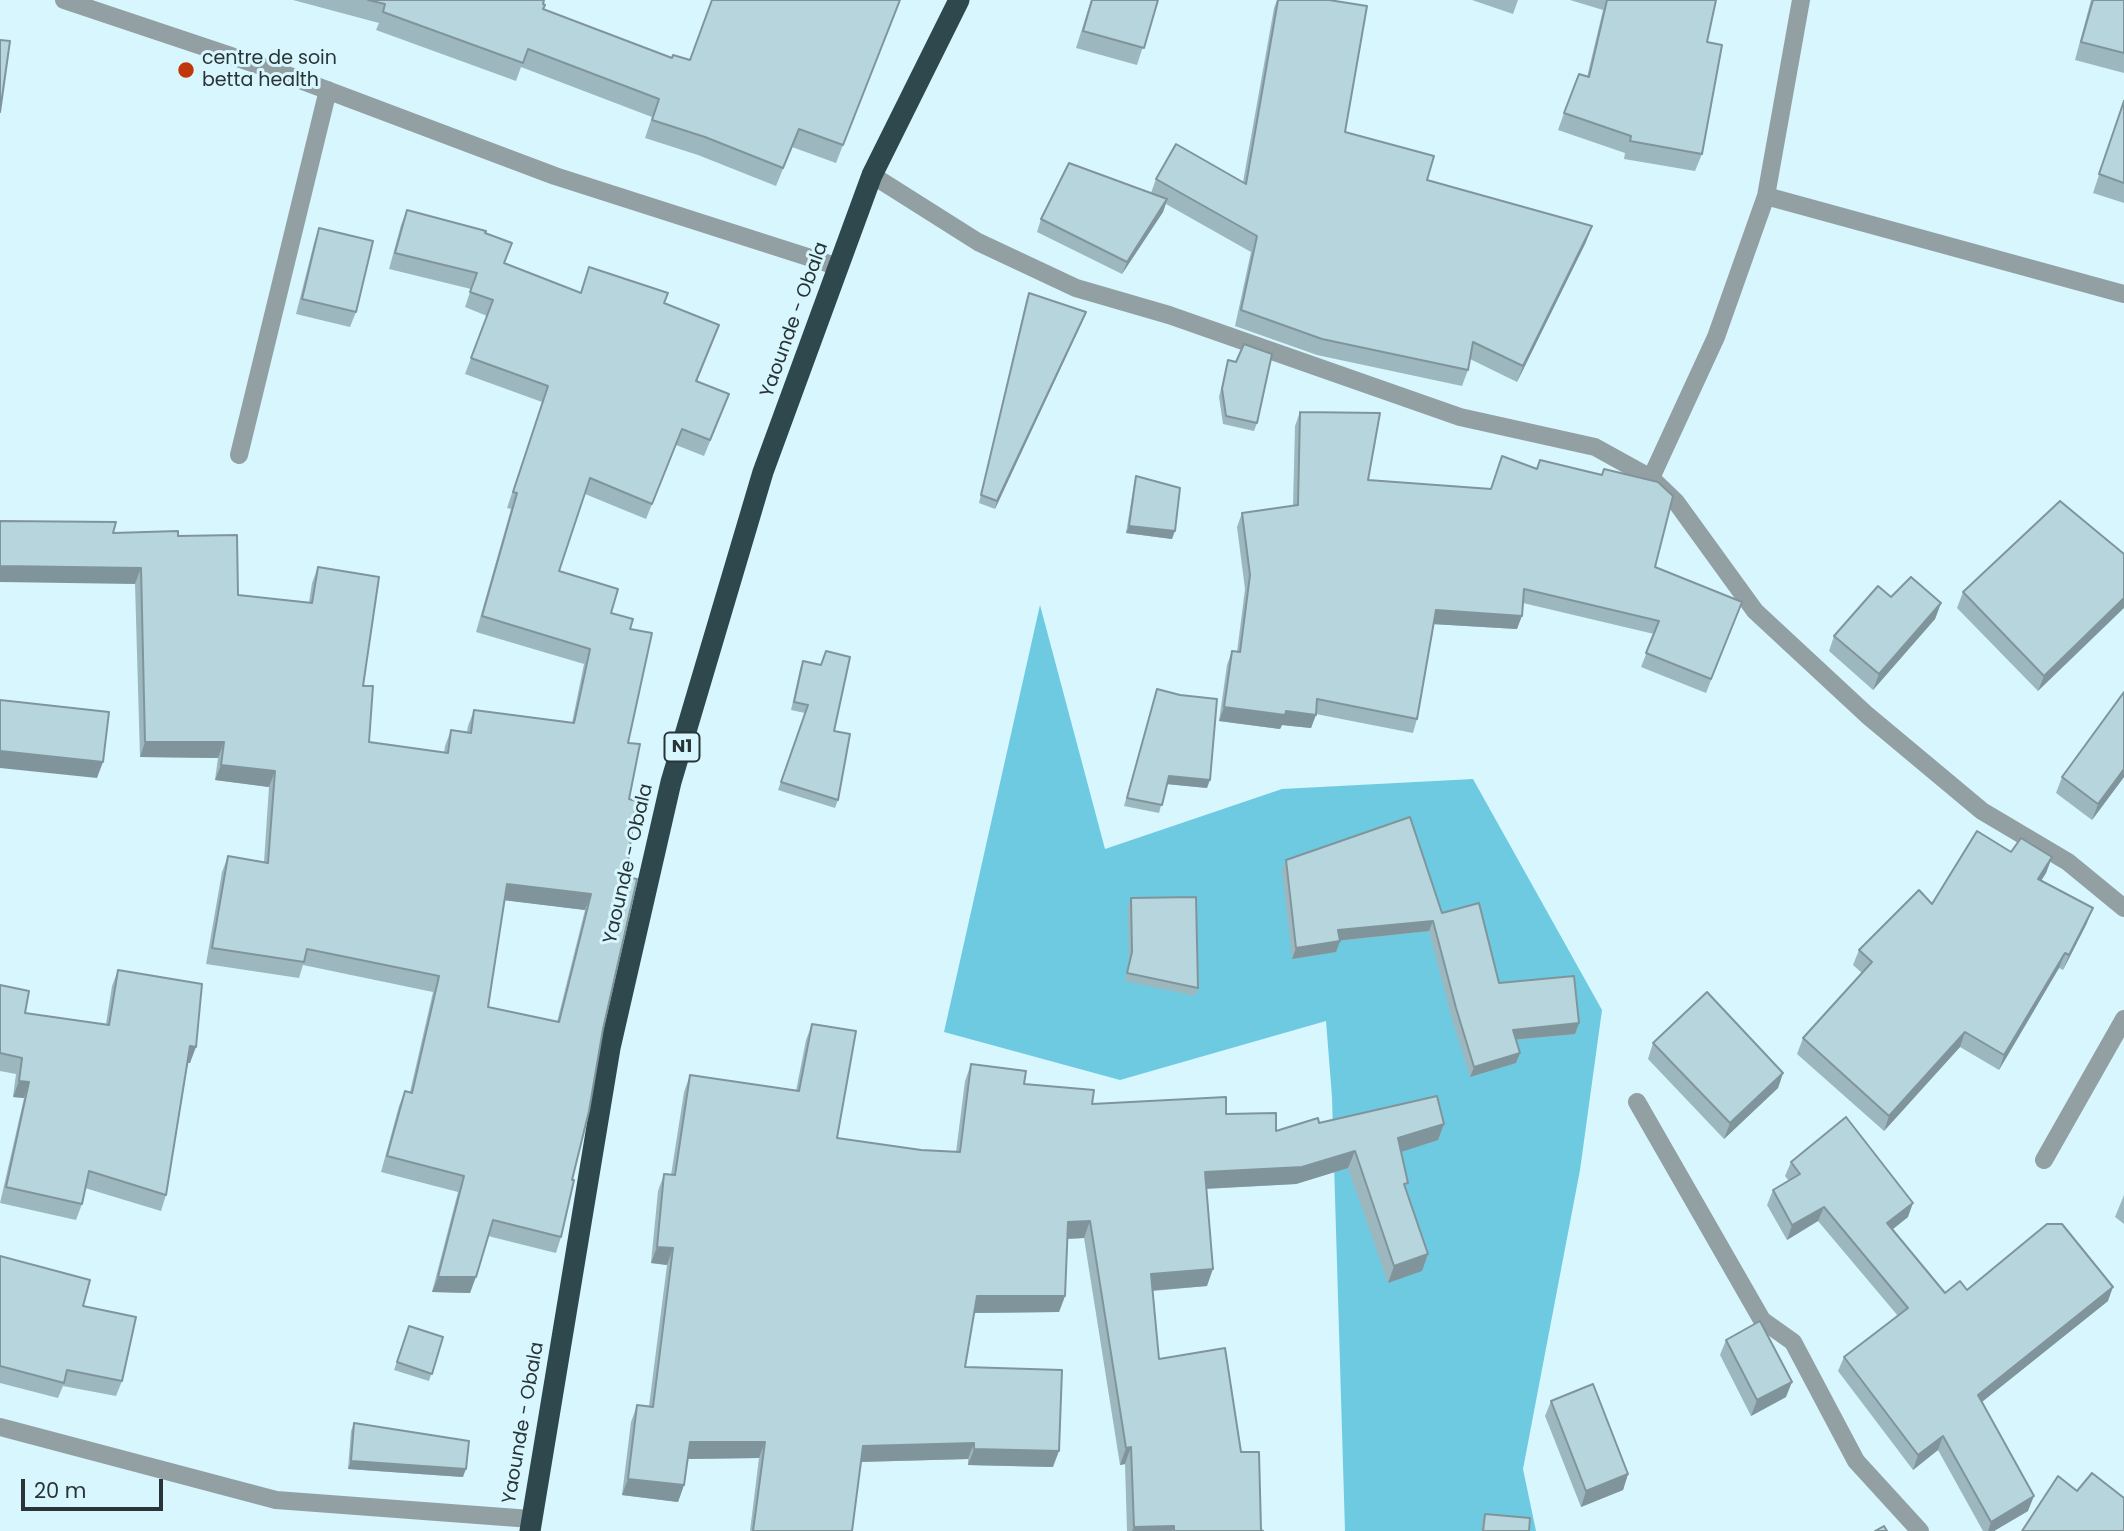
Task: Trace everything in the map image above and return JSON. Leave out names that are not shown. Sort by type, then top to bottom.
[{"type":"highway","name":"Yaounde - Obala","points":[[530,1525],[610,1048],[671,782],[763,472],[872,175],[959,0]]},
{"type":"street","points":[[64,0],[328,90],[555,176],[839,267]]},
{"type":"street","points":[[1651,478],[1716,337],[1766,196],[1801,0]]},
{"type":"street","points":[[239,455],[328,90]]},
{"type":"street","points":[[872,175],[978,242],[1076,288],[1169,315],[1460,417],[1595,447],[1651,478],[1676,502],[1755,611],[1867,715],[1982,811],[2068,862],[2124,908]]},
{"type":"street","points":[[1766,196],[2124,294]]},
{"type":"street","points":[[2044,1160],[2124,1019]]},
{"type":"street","points":[[1637,1102],[1762,1321],[1793,1342],[1856,1461],[1920,1531]]},
{"type":"street","points":[[0,1427],[276,1500],[530,1525]]},
{"type":"shaded area","points":[[1040,605],[1105,849],[1282,789],[1473,779],[1602,1010],[1580,1170],[1523,1469],[1536,1531],[1345,1531],[1332,1097],[1326,1021],[1120,1080],[944,1032]]},
{"type":"building","points":[[368,0],[544,0],[543,9],[672,58],[673,55],[690,60],[712,0],[900,0],[843,145],[799,129],[783,168],[705,137],[652,120],[659,99],[528,49],[523,63],[383,12],[385,4]]},
{"type":"building","points":[[1092,0],[1158,0],[1144,48],[1083,31]]},
{"type":"building","points":[[1278,0],[1329,0],[1367,6],[1345,132],[1434,156],[1427,180],[1592,226],[1523,366],[1473,342],[1468,370],[1322,339],[1241,310],[1257,236],[1156,179],[1176,144],[1246,184]]},
{"type":"building","points":[[1607,0],[1716,0],[1707,42],[1722,45],[1702,154],[1630,141],[1631,136],[1564,113],[1579,74],[1589,77]]},
{"type":"building","points":[[2093,0],[2124,0],[2124,53],[2081,42]]},
{"type":"building","points":[[0,40],[10,41],[0,112]]},
{"type":"building","points":[[2124,101],[2124,183],[2099,174]]},
{"type":"building","points":[[1069,163],[1167,199],[1127,262],[1041,219]]},
{"type":"building","points":[[407,210],[486,231],[485,233],[512,243],[504,263],[581,293],[589,267],[668,293],[664,303],[719,325],[696,381],[729,394],[710,440],[682,429],[652,504],[590,478],[559,571],[618,589],[611,613],[633,619],[630,629],[652,633],[628,743],[640,744],[629,799],[636,801],[626,877],[637,879],[603,1029],[589,1111],[561,1237],[493,1220],[476,1277],[438,1277],[464,1176],[387,1156],[405,1091],[412,1093],[439,976],[307,949],[304,962],[212,948],[228,856],[268,863],[275,771],[221,765],[224,742],[145,742],[141,568],[0,566],[0,521],[116,522],[113,533],[178,531],[178,536],[237,535],[238,595],[312,603],[318,567],[379,577],[363,686],[373,686],[369,742],[448,753],[451,730],[471,733],[474,710],[574,723],[590,649],[482,616],[517,493],[513,492],[548,386],[471,358],[493,300],[470,292],[477,273],[395,253]],"holes":[[[507,884],[591,894],[559,1022],[488,1007]]]},
{"type":"building","points":[[319,228],[373,241],[356,312],[302,299]]},
{"type":"building","points":[[1029,293],[1086,312],[997,501],[981,495]]},
{"type":"building","points":[[1244,344],[1272,354],[1257,423],[1226,416],[1222,389],[1228,360],[1236,362]]},
{"type":"building","points":[[1300,412],[1380,413],[1368,480],[1491,489],[1502,456],[1537,469],[1540,460],[1602,475],[1604,469],[1658,482],[1673,496],[1655,567],[1742,602],[1711,679],[1646,653],[1659,621],[1524,589],[1522,616],[1436,610],[1417,719],[1317,699],[1316,715],[1286,711],[1285,715],[1224,707],[1232,651],[1240,652],[1250,575],[1242,513],[1298,505]]},
{"type":"building","points":[[1136,476],[1180,488],[1175,531],[1129,526]]},
{"type":"building","points":[[2060,501],[2124,554],[2124,598],[2044,676],[1963,592]]},
{"type":"building","points":[[1911,577],[1941,603],[1879,674],[1834,636],[1878,586],[1891,597]]},
{"type":"building","points":[[826,651],[850,657],[834,731],[850,734],[838,800],[781,782],[808,705],[794,702],[803,661],[821,665]]},
{"type":"building","points":[[1157,689],[1180,695],[1217,699],[1210,780],[1169,776],[1162,805],[1127,798]]},
{"type":"building","points":[[2124,692],[2124,769],[2098,804],[2062,777]]},
{"type":"building","points":[[0,700],[109,712],[103,762],[0,751]]},
{"type":"building","points":[[1410,817],[1442,913],[1479,903],[1499,983],[1574,976],[1579,1023],[1513,1030],[1520,1053],[1474,1067],[1433,921],[1338,930],[1340,941],[1296,948],[1286,860]]},
{"type":"building","points":[[1977,831],[2011,852],[2021,838],[2052,857],[2038,879],[2093,908],[2069,955],[2065,953],[2004,1055],[1965,1032],[1889,1116],[1803,1038],[1872,962],[1859,950],[1919,890],[1932,904]]},
{"type":"building","points":[[1196,897],[1198,988],[1127,973],[1132,952],[1131,898]]},
{"type":"building","points":[[118,970],[202,984],[196,1047],[190,1046],[166,1195],[89,1171],[82,1204],[6,1187],[29,1082],[19,1081],[22,1058],[0,1053],[0,985],[29,991],[25,1013],[109,1025]]},
{"type":"building","points":[[1707,992],[1783,1073],[1730,1123],[1653,1043]]},
{"type":"building","points":[[812,1024],[856,1031],[837,1138],[921,1150],[960,1152],[971,1064],[1026,1071],[1024,1084],[1094,1090],[1092,1104],[1226,1097],[1226,1114],[1276,1113],[1276,1131],[1318,1118],[1319,1123],[1437,1096],[1444,1124],[1398,1138],[1408,1183],[1404,1184],[1428,1254],[1394,1266],[1355,1151],[1302,1167],[1205,1172],[1213,1269],[1151,1274],[1159,1359],[1225,1348],[1241,1452],[1259,1452],[1263,1531],[1174,1531],[1174,1526],[1134,1527],[1131,1447],[1126,1448],[1090,1221],[1068,1222],[1065,1296],[977,1296],[965,1367],[1062,1370],[1059,1451],[974,1449],[974,1443],[863,1446],[852,1531],[753,1531],[765,1442],[690,1442],[684,1485],[628,1479],[637,1405],[653,1407],[673,1248],[657,1247],[664,1174],[675,1175],[690,1075],[799,1091]]},
{"type":"building","points":[[1846,1117],[1913,1203],[1887,1223],[1945,1293],[1960,1281],[1967,1290],[2047,1224],[2062,1224],[2113,1287],[1978,1395],[2034,1496],[1991,1522],[1943,1436],[1918,1455],[1844,1357],[1908,1308],[1824,1207],[1792,1225],[1773,1190],[1800,1174],[1791,1162]]},
{"type":"building","points":[[0,1256],[90,1280],[83,1306],[136,1317],[122,1381],[67,1370],[64,1383],[0,1366]]},
{"type":"building","points":[[1760,1321],[1792,1382],[1757,1400],[1726,1340]]},
{"type":"building","points":[[409,1326],[443,1337],[432,1374],[397,1362]]},
{"type":"building","points":[[1593,1384],[1628,1474],[1586,1491],[1551,1401]]},
{"type":"building","points":[[354,1423],[469,1441],[466,1469],[351,1461]]},
{"type":"building","points":[[2092,1473],[2124,1498],[2124,1531],[2022,1531],[2058,1476],[2077,1491]]},
{"type":"building","points":[[1485,1514],[1530,1518],[1529,1531],[1483,1531]]},
{"type":"place","name":"centre de soin betta health","points":[[186,70]]}]
